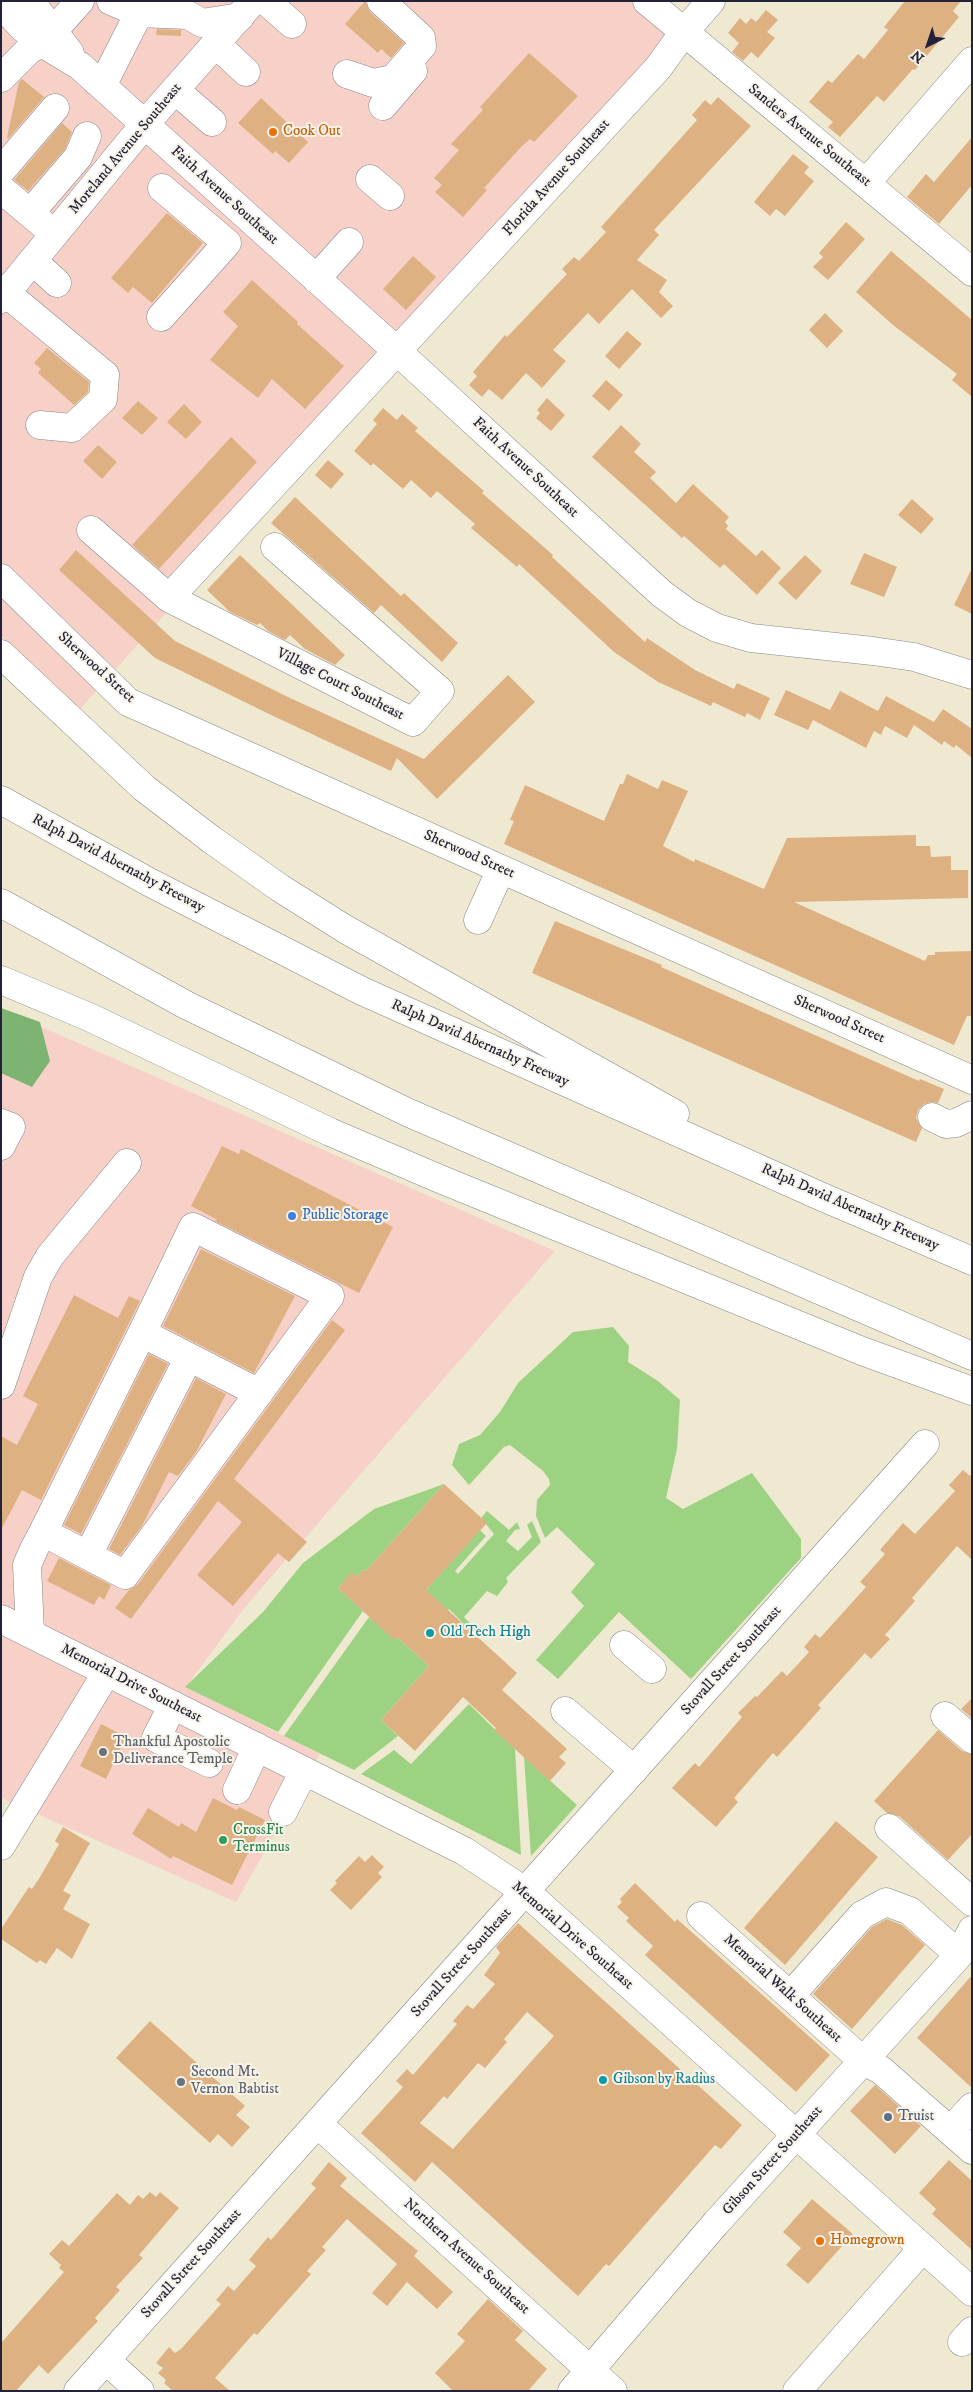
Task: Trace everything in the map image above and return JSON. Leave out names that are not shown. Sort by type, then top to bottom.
[{"type":"main road","points":[[111,1],[139,13],[188,14],[202,23],[247,9]]},
{"type":"main road","points":[[266,1],[292,24]]},
{"type":"main road","points":[[347,74],[373,83],[393,79],[422,46],[421,38],[381,1]]},
{"type":"main road","name":"Sanders Avenue Southeast","points":[[646,1],[972,272]]},
{"type":"main road","name":"Florida Avenue Southeast","points":[[398,352],[658,68],[684,32],[711,1]]},
{"type":"main road","points":[[1,78],[29,50],[48,37],[74,3]]},
{"type":"main road","name":"Faith Avenue Southeast","points":[[9,9],[48,37],[398,352],[662,594],[688,613],[717,628],[751,638],[914,657],[972,675]]},
{"type":"main road","name":"Moreland Avenue Southeast","points":[[12,282],[55,234],[144,125],[247,9]]},
{"type":"main road","points":[[88,74],[106,78],[139,13]]},
{"type":"main road","points":[[216,44],[246,72]]},
{"type":"main road","points":[[383,106],[436,44]]},
{"type":"main road","points":[[866,183],[972,62]]},
{"type":"main road","points":[[175,90],[212,122]]},
{"type":"main road","points":[[1,171],[54,108]]},
{"type":"main road","points":[[30,213],[78,157],[87,136]]},
{"type":"main road","points":[[370,179],[390,196]]},
{"type":"main road","points":[[162,188],[227,243]]},
{"type":"main road","points":[[1,189],[55,234]]},
{"type":"main road","points":[[161,317],[248,218]]},
{"type":"main road","points":[[316,279],[349,242]]},
{"type":"main road","points":[[12,282],[57,282]]},
{"type":"main road","points":[[12,282],[105,375],[102,399],[72,428],[40,425]]},
{"type":"main road","points":[[169,598],[398,352]]},
{"type":"main road","name":"Village Court Southeast","points":[[91,530],[169,598],[414,722],[440,691],[274,547]]},
{"type":"main road","name":"Sherwood Street","points":[[1,578],[128,702],[972,1080]]},
{"type":"main road","points":[[1,654],[144,788],[212,840],[280,888],[345,929],[820,1196]]},
{"type":"main road","name":"Ralph David Abernathy Freeway","points":[[1,800],[149,882],[362,991],[820,1196],[972,1261]]},
{"type":"main road","points":[[478,920],[501,869]]},
{"type":"main road","points":[[1,903],[186,1005],[409,1113],[972,1356]]},
{"type":"main road","points":[[1,980],[89,1017],[330,1132],[448,1182],[862,1351],[972,1391]]},
{"type":"main road","points":[[932,1117],[946,1124],[956,1123],[972,1116]]},
{"type":"main road","points":[[1,1123],[11,1127],[1,1146]]},
{"type":"main road","points":[[1,1386],[38,1278],[50,1256],[127,1163]]},
{"type":"main road","points":[[30,1633],[26,1565],[42,1532],[142,1333],[194,1227],[330,1296],[125,1575],[42,1532]]},
{"type":"main road","points":[[142,1333],[259,1392]]},
{"type":"main road","points":[[88,1555],[189,1357]]},
{"type":"main road","name":"Stovall Street Southeast","points":[[78,2391],[106,2360],[233,2204],[526,1892],[925,1444]]},
{"type":"main road","name":"Memorial Drive Southeast","points":[[2,1621],[30,1633],[464,1851],[526,1892],[972,2292]]},
{"type":"main road","points":[[624,1644],[652,1668]]},
{"type":"main road","points":[[1,1846],[107,1672]]},
{"type":"main road","points":[[173,1705],[156,1738],[209,1763]]},
{"type":"main road","points":[[565,1711],[634,1770]]},
{"type":"main road","points":[[945,1716],[972,1739]]},
{"type":"main road","points":[[237,1790],[257,1747]]},
{"type":"main road","points":[[283,1812],[304,1771]]},
{"type":"main road","points":[[889,1828],[972,1902]]},
{"type":"main road","points":[[790,1996],[862,1915],[886,1902],[910,1911],[959,1955]]},
{"type":"main road","name":"Memorial Walk Southeast","points":[[702,1916],[863,2061],[881,2070],[972,2150]]},
{"type":"main road","name":"Gibson Street Southeast","points":[[572,2391],[590,2369],[699,2256],[797,2135],[959,1955],[972,1930]]},
{"type":"main road","points":[[950,2131],[972,2107]]},
{"type":"main road","name":"Northern Avenue Southeast","points":[[308,2126],[614,2391]]},
{"type":"main road","points":[[796,2391],[923,2248]]},
{"type":"main road","points":[[106,2360],[140,2391]]},
{"type":"shaded area","points":[[1,1],[639,1],[684,37],[79,710],[1,636]]},
{"type":"shaded area","points":[[1,1014],[44,1028],[555,1251],[245,1607],[186,1687],[320,1754],[236,1902],[1,1798]]},
{"type":"green space","points":[[1,1008],[40,1022],[50,1061],[32,1087],[1,1073]]},
{"type":"green space","points":[[613,1327],[629,1346],[628,1362],[658,1381],[680,1400],[677,1449],[666,1498],[683,1509],[752,1473],[801,1539],[801,1558],[691,1679],[619,1612],[558,1679],[536,1660],[584,1606],[571,1592],[595,1564],[557,1527],[545,1538],[536,1516],[537,1500],[550,1485],[549,1479],[543,1471],[510,1445],[504,1447],[469,1485],[452,1465],[459,1444],[480,1435],[500,1412],[518,1383],[573,1332]]},
{"type":"green space","points":[[444,1484],[366,1571],[364,1569],[357,1577],[352,1573],[338,1588],[363,1611],[278,1732],[185,1687],[263,1612],[303,1563],[374,1509]]},
{"type":"green space","points":[[487,1511],[509,1530],[517,1522],[520,1529],[515,1530],[506,1541],[518,1551],[532,1537],[527,1525],[532,1521],[541,1542],[506,1578],[508,1582],[497,1596],[487,1591],[464,1617],[479,1632],[476,1636],[449,1609],[430,1630],[408,1610],[480,1530],[486,1536],[455,1571],[458,1574],[494,1534],[481,1518]]},
{"type":"green space","points":[[369,1617],[397,1637],[429,1666],[381,1720],[398,1736],[354,1770],[284,1736]]},
{"type":"green space","points":[[469,1704],[515,1749],[521,1855],[361,1774],[394,1750],[411,1764]]},
{"type":"green space","points":[[524,1757],[577,1805],[531,1856]]},
{"type":"building","points":[[365,1],[370,12],[404,43],[391,58],[381,49],[378,53],[345,24]]},
{"type":"building","points":[[905,1],[961,1],[953,11],[959,17],[915,70],[913,69],[884,102],[877,96],[840,137],[828,127],[833,122],[809,102],[828,80],[832,83],[858,54],[864,59],[888,30],[884,27]]},
{"type":"building","points":[[766,10],[778,20],[767,32],[775,38],[758,58],[751,52],[743,61],[732,52],[739,43],[728,33],[740,18],[746,24],[751,18],[756,22]]},
{"type":"building","points":[[157,29],[181,30],[181,36],[156,35]]},
{"type":"building","points":[[529,53],[578,96],[534,142],[530,139],[521,147],[484,188],[487,190],[463,217],[435,192],[442,185],[434,178],[459,150],[451,144],[483,110],[480,107]]},
{"type":"building","points":[[22,79],[44,97],[8,139],[19,82]]},
{"type":"building","points":[[718,97],[751,126],[654,230],[659,235],[637,260],[667,280],[659,292],[673,306],[661,318],[632,289],[599,324],[588,313],[553,350],[566,361],[542,388],[526,373],[502,400],[489,389],[482,397],[469,385],[477,376],[473,372],[505,335],[507,337],[567,274],[562,269],[574,257],[579,261],[606,232],[601,227],[697,120],[692,115],[705,100],[711,105]]},
{"type":"building","name":"Cook Out","points":[[261,98],[308,142],[289,163],[275,151],[273,154],[238,123]]},
{"type":"building","points":[[62,123],[72,132],[65,149],[28,191],[14,180]]},
{"type":"building","points":[[972,137],[972,185],[939,224],[907,197],[926,174],[934,182]]},
{"type":"building","points":[[793,154],[809,167],[804,173],[814,181],[785,216],[776,209],[770,216],[754,202]]},
{"type":"building","points":[[167,213],[203,243],[152,303],[133,287],[128,293],[111,278]]},
{"type":"building","points":[[846,222],[865,239],[828,280],[813,267],[823,257],[819,253]]},
{"type":"building","points":[[891,251],[972,320],[972,397],[952,380],[957,374],[893,325],[856,292]]},
{"type":"building","points":[[413,256],[436,277],[406,310],[383,289]]},
{"type":"building","points":[[252,280],[344,366],[305,409],[272,379],[258,398],[210,360],[238,326],[223,312]]},
{"type":"building","points":[[825,313],[843,331],[827,348],[809,330]]},
{"type":"building","points":[[627,331],[642,344],[619,369],[605,356]]},
{"type":"building","points":[[47,348],[89,382],[88,392],[74,405],[38,373],[41,369],[34,363]]},
{"type":"building","points":[[606,380],[623,395],[609,411],[592,396]]},
{"type":"building","points":[[547,398],[565,415],[551,431],[536,418],[540,413],[537,410]]},
{"type":"building","points":[[138,401],[158,418],[142,435],[122,418]]},
{"type":"building","points":[[184,404],[202,422],[186,439],[167,422]]},
{"type":"building","points":[[383,408],[397,420],[402,414],[418,428],[415,431],[484,491],[482,493],[553,555],[552,557],[645,642],[647,638],[695,670],[734,689],[737,683],[770,698],[760,720],[747,713],[745,717],[713,702],[711,706],[658,682],[614,652],[519,564],[517,567],[471,528],[475,524],[437,491],[431,498],[411,480],[403,489],[373,463],[371,466],[354,451],[377,424],[373,420]]},
{"type":"building","points":[[621,425],[641,444],[634,452],[656,472],[650,478],[676,503],[693,484],[729,517],[725,522],[728,526],[726,529],[756,556],[762,550],[781,568],[757,595],[724,564],[720,568],[684,536],[682,538],[592,457]]},
{"type":"building","points":[[231,437],[257,462],[159,569],[132,545]]},
{"type":"building","points":[[98,445],[117,462],[102,479],[83,461]]},
{"type":"building","points":[[328,460],[344,474],[331,489],[315,475]]},
{"type":"building","points":[[295,497],[401,596],[404,593],[458,643],[442,662],[381,605],[374,613],[271,523]]},
{"type":"building","points":[[912,499],[934,519],[921,534],[898,515]]},
{"type":"building","points":[[76,550],[175,641],[290,698],[424,759],[508,675],[535,702],[437,799],[397,758],[391,771],[155,658],[59,570]]},
{"type":"building","points":[[864,553],[897,567],[884,597],[850,584]]},
{"type":"building","points":[[240,555],[345,655],[335,665],[305,649],[290,635],[285,640],[268,631],[260,623],[257,625],[230,612],[207,590]]},
{"type":"building","points":[[805,555],[822,571],[796,600],[778,583]]},
{"type":"building","points":[[972,568],[972,614],[954,605]]},
{"type":"building","points":[[786,690],[830,710],[840,691],[878,711],[886,696],[934,722],[943,709],[972,729],[972,758],[956,745],[954,748],[944,741],[942,745],[914,725],[907,738],[885,726],[881,735],[874,731],[866,748],[813,720],[808,730],[774,715]]},
{"type":"building","points":[[627,774],[658,789],[662,780],[688,791],[663,846],[694,862],[695,859],[764,889],[787,838],[916,835],[916,846],[930,846],[931,857],[951,856],[951,870],[968,870],[968,898],[794,902],[925,961],[928,955],[935,955],[935,952],[972,951],[972,1016],[967,1016],[954,1045],[504,844],[514,821],[510,820],[525,785],[604,821],[620,784],[623,784]]},
{"type":"building","points":[[555,921],[662,965],[661,967],[919,1081],[920,1079],[944,1089],[938,1103],[924,1104],[918,1110],[916,1118],[922,1128],[916,1142],[532,973]]},
{"type":"building","name":"Public Storage","points":[[222,1146],[239,1154],[241,1149],[393,1227],[359,1293],[215,1221],[216,1219],[191,1206]]},
{"type":"building","points":[[201,1249],[295,1296],[254,1373],[163,1326]]},
{"type":"building","points":[[74,1295],[118,1318],[129,1296],[140,1301],[41,1500],[22,1490],[1,1530],[1,1436],[17,1445],[38,1404],[23,1396]]},
{"type":"building","points":[[332,1320],[345,1330],[234,1479],[307,1542],[289,1562],[278,1553],[233,1606],[197,1575],[242,1522],[218,1501],[131,1619],[115,1608],[129,1590],[138,1584]]},
{"type":"building","points":[[149,1354],[168,1364],[81,1534],[64,1525]]},
{"type":"building","points":[[196,1378],[226,1394],[196,1452],[178,1476],[169,1472],[142,1526],[120,1555],[109,1549]]},
{"type":"building","points":[[963,1470],[970,1476],[972,1473],[972,1560],[957,1546],[912,1598],[915,1601],[885,1635],[890,1639],[871,1659],[865,1653],[818,1705],[821,1708],[797,1735],[777,1757],[773,1753],[734,1798],[738,1802],[716,1827],[672,1788],[695,1763],[699,1767],[742,1717],[738,1713],[755,1696],[757,1697],[782,1671],[787,1676],[809,1652],[804,1647],[815,1634],[820,1638],[866,1587],[860,1582],[885,1554],[880,1550],[903,1523],[915,1534],[955,1491],[949,1485]]},
{"type":"building","name":"Old Tech High","points":[[444,1484],[487,1523],[426,1590],[517,1673],[502,1690],[567,1749],[559,1757],[566,1763],[550,1781],[494,1730],[496,1728],[463,1697],[415,1751],[381,1720],[429,1666],[397,1637],[394,1640],[338,1588],[352,1572],[357,1577],[364,1569],[366,1571]]},
{"type":"building","points":[[59,1558],[111,1585],[104,1600],[99,1596],[94,1605],[47,1581]]},
{"type":"building","points":[[972,1698],[972,1718],[961,1709]]},
{"type":"building","name":"Thankful Apostolic Deliverance Temple","points":[[101,1724],[126,1737],[106,1779],[80,1766]]},
{"type":"building","points":[[938,1730],[962,1751],[972,1754],[972,1834],[948,1860],[899,1816],[887,1813],[874,1801]]},
{"type":"building","name":"CrossFit Terminus","points":[[213,1798],[237,1810],[239,1807],[265,1820],[232,1885],[173,1856],[171,1859],[132,1834],[148,1808],[179,1827],[181,1823],[196,1832]]},
{"type":"building","points":[[836,1821],[878,1857],[785,1965],[744,1928]]},
{"type":"building","points":[[63,1827],[90,1843],[63,1891],[71,1895],[63,1909],[90,1924],[72,1959],[57,1948],[46,1964],[40,1960],[37,1963],[1,1939],[1,1929],[29,1887],[32,1889],[40,1877],[59,1844],[55,1841]]},
{"type":"building","points":[[372,1855],[384,1867],[378,1873],[382,1877],[351,1910],[330,1890],[337,1883],[335,1881],[359,1856],[365,1862]]},
{"type":"building","points":[[635,1883],[675,1922],[677,1919],[830,2055],[796,2092],[645,1955],[653,1946],[626,1921],[629,1918],[617,1907],[622,1902],[620,1899]]},
{"type":"building","points":[[887,1919],[902,1925],[925,1945],[852,2029],[813,1994],[872,1927]]},
{"type":"building","name":"Gibson by Radius","points":[[518,1923],[742,2125],[721,2149],[715,2145],[609,2266],[606,2264],[578,2296],[432,2162],[415,2182],[361,2133],[403,2087],[396,2081],[407,2069],[413,2075],[457,2024],[453,2021],[467,2005],[473,2009],[495,1984],[484,1975],[500,1953],[496,1947]],"holes":[[[527,2012],[554,2036],[453,2149],[420,2123],[444,2096],[447,2099],[478,2063],[485,2068],[507,2042],[504,2039]]]},
{"type":"building","points":[[972,1975],[972,2088],[917,2038]]},
{"type":"building","name":"Second Mt. Vernon Babtist","points":[[150,2021],[245,2106],[236,2115],[250,2127],[232,2147],[218,2134],[210,2143],[116,2058]]},
{"type":"building","name":"Truist","points":[[875,2085],[921,2126],[895,2154],[850,2111]]},
{"type":"building","points":[[949,2160],[972,2181],[972,2250],[932,2214],[936,2209],[919,2193]]},
{"type":"building","points":[[329,2162],[347,2178],[340,2186],[418,2251],[414,2256],[453,2292],[437,2309],[407,2282],[387,2306],[372,2293],[397,2264],[347,2219],[322,2247],[326,2250],[307,2271],[311,2274],[257,2335],[254,2333],[215,2378],[230,2391],[173,2391],[164,2383],[166,2380],[158,2373],[163,2368],[156,2363],[169,2347],[175,2353],[181,2349],[221,2304],[216,2300],[228,2286],[234,2291],[256,2266],[249,2260],[268,2237],[271,2240],[316,2188],[311,2184]]},
{"type":"building","points":[[150,2192],[156,2197],[160,2192],[179,2208],[139,2255],[143,2258],[116,2287],[120,2290],[95,2318],[98,2321],[48,2374],[39,2365],[16,2391],[1,2391],[1,2343],[64,2272],[59,2268],[61,2265],[49,2254],[62,2240],[69,2246],[117,2193],[130,2205],[138,2195],[143,2199]]},
{"type":"building","name":"Homegrown","points":[[812,2199],[853,2234],[808,2284],[786,2265],[801,2248],[783,2232]]},
{"type":"building","points":[[488,2299],[523,2331],[515,2340],[547,2369],[528,2391],[453,2391],[435,2373],[465,2341],[457,2334]]},
{"type":"place","name":"Cook Out","points":[[273,132]]},
{"type":"place","name":"Public Storage","points":[[292,1216]]},
{"type":"place","name":"Old Tech High","points":[[430,1633]]},
{"type":"place","name":"Thankful Apostolic Deliverance Temple","points":[[103,1752]]},
{"type":"place","name":"CrossFit Terminus","points":[[223,1840]]},
{"type":"place","name":"Gibson by Radius","points":[[603,2080]]},
{"type":"place","name":"Second Mt. Vernon Babtist","points":[[181,2082]]},
{"type":"place","name":"Truist","points":[[888,2117]]},
{"type":"place","name":"Homegrown","points":[[820,2241]]}]
